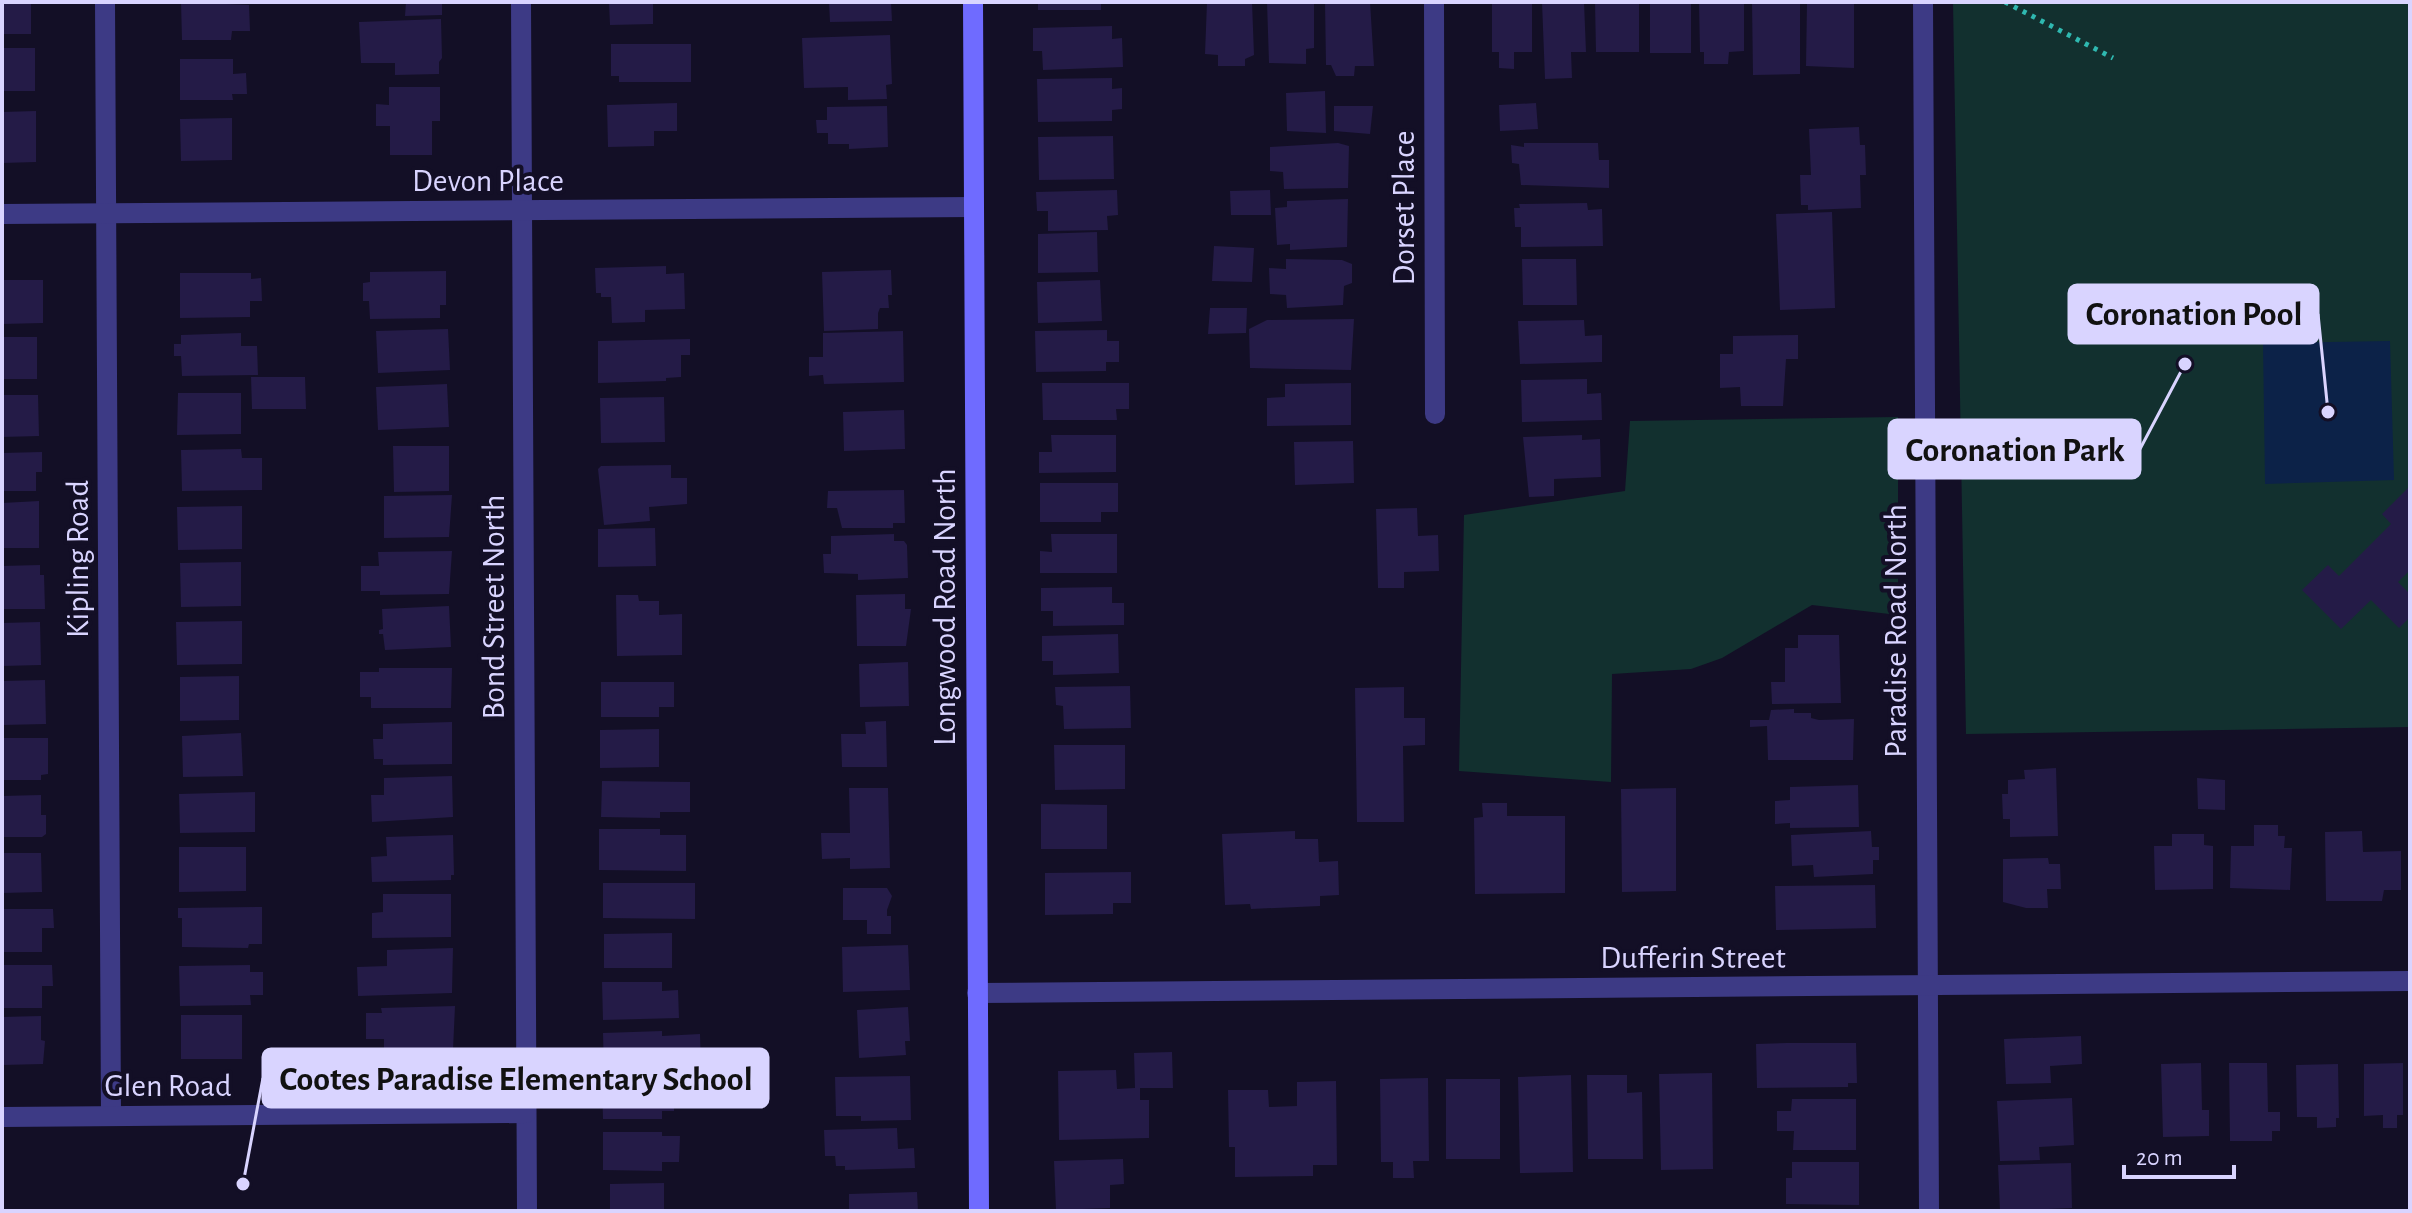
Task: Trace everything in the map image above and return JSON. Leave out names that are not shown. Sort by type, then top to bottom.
[{"type":"street","name":"Kipling Road","points":[[105,2],[111,1116]]},
{"type":"street","name":"Bond Street North","points":[[521,2],[527,1211]]},
{"type":"street","name":"Longwood Road North","points":[[973,2],[979,1211]]},
{"type":"street","name":"Dorset Place","points":[[1434,2],[1435,414]]},
{"type":"street","name":"Paradise Road North","points":[[1923,2],[1929,1211]]},
{"type":"street","name":"Devon Place","points":[[2,214],[974,207]]},
{"type":"street","name":"Dufferin Street","points":[[977,993],[2410,981]]},
{"type":"street","name":"Glen Road","points":[[2,1117],[526,1113]]},
{"type":"path","points":[[2005,2],[2113,58]]},
{"type":"green space","points":[[1953,2],[2410,2],[2410,727],[1966,734]]},
{"type":"green space","points":[[1898,417],[1898,615],[1812,605],[1722,658],[1691,669],[1612,674],[1611,782],[1459,771],[1464,515],[1625,491],[1630,421]]},
{"type":"water","points":[[2390,341],[2394,480],[2265,484],[2263,343]]},
{"type":"building","points":[[2,2],[31,2],[31,34],[2,34]]},
{"type":"building","points":[[181,2],[249,5],[250,31],[232,31],[231,40],[182,40]]},
{"type":"building","points":[[406,2],[442,2],[442,15],[405,16]]},
{"type":"building","points":[[609,2],[653,2],[653,24],[610,25]]},
{"type":"building","points":[[829,2],[891,2],[892,21],[830,22]]},
{"type":"building","points":[[1038,2],[1101,2],[1101,10],[1038,10]]},
{"type":"building","points":[[1207,2],[1252,2],[1254,55],[1245,59],[1245,66],[1218,66],[1218,55],[1205,54]]},
{"type":"building","points":[[1267,2],[1314,2],[1314,48],[1306,49],[1306,64],[1269,63]]},
{"type":"building","points":[[1325,2],[1370,2],[1374,66],[1355,66],[1354,76],[1336,76],[1331,65],[1326,65]]},
{"type":"building","points":[[1492,2],[1532,2],[1532,52],[1514,52],[1514,69],[1499,68],[1499,52],[1492,52]]},
{"type":"building","points":[[1542,2],[1584,2],[1586,52],[1571,52],[1572,78],[1545,79]]},
{"type":"building","points":[[1595,2],[1639,2],[1639,52],[1596,52]]},
{"type":"building","points":[[1650,2],[1691,2],[1691,53],[1650,53]]},
{"type":"building","points":[[1699,2],[1744,2],[1744,51],[1729,52],[1728,64],[1704,64],[1704,52],[1700,52]]},
{"type":"building","points":[[1752,2],[1800,2],[1800,74],[1753,75]]},
{"type":"building","points":[[1807,2],[1854,2],[1854,68],[1806,66]]},
{"type":"building","points":[[441,19],[442,58],[439,74],[395,75],[395,63],[361,63],[359,22]]},
{"type":"building","points":[[1112,26],[1112,39],[1122,38],[1123,67],[1043,70],[1042,51],[1033,51],[1033,28]]},
{"type":"building","points":[[890,35],[892,84],[886,85],[887,99],[848,100],[848,87],[804,88],[802,38]]},
{"type":"building","points":[[611,44],[691,44],[691,82],[619,82],[619,76],[611,76]]},
{"type":"building","points":[[2,48],[35,48],[35,91],[2,91]]},
{"type":"building","points":[[180,59],[233,59],[233,74],[246,73],[247,94],[232,94],[233,100],[180,100]]},
{"type":"building","points":[[1112,78],[1112,89],[1122,88],[1122,109],[1112,110],[1112,121],[1038,122],[1037,79]]},
{"type":"building","points":[[389,87],[440,87],[440,121],[432,121],[432,155],[390,155],[390,126],[376,126],[376,104],[389,105]]},
{"type":"building","points":[[1325,91],[1326,133],[1287,131],[1286,93]]},
{"type":"building","points":[[677,103],[677,131],[654,131],[654,146],[608,147],[607,105]]},
{"type":"building","points":[[1536,103],[1538,129],[1500,131],[1499,105]]},
{"type":"building","points":[[887,106],[888,147],[849,149],[849,144],[828,144],[828,133],[817,133],[816,120],[827,120],[827,107]]},
{"type":"building","points":[[1334,106],[1373,106],[1370,134],[1334,131]]},
{"type":"building","points":[[36,111],[36,162],[2,163],[2,112]]},
{"type":"building","points":[[232,118],[232,160],[181,161],[180,119]]},
{"type":"building","points":[[1859,127],[1860,145],[1865,145],[1866,175],[1860,175],[1861,208],[1808,210],[1808,205],[1801,205],[1800,175],[1811,175],[1809,129]]},
{"type":"building","points":[[1113,136],[1114,179],[1039,180],[1038,137]]},
{"type":"building","points":[[1338,143],[1349,146],[1348,188],[1284,189],[1283,172],[1270,171],[1270,147]]},
{"type":"building","points":[[1524,143],[1598,143],[1599,160],[1609,160],[1609,188],[1521,185],[1519,164],[1512,163],[1511,145],[1524,147]]},
{"type":"building","points":[[1117,190],[1118,215],[1107,216],[1108,230],[1048,231],[1048,211],[1037,211],[1036,192]]},
{"type":"building","points":[[1270,190],[1271,215],[1231,215],[1230,191]]},
{"type":"building","points":[[1348,199],[1347,247],[1290,250],[1290,244],[1277,245],[1275,208],[1287,207],[1287,201]]},
{"type":"building","points":[[1587,203],[1588,210],[1602,209],[1603,246],[1521,247],[1521,227],[1515,227],[1514,208],[1520,208],[1519,204]]},
{"type":"building","points":[[1832,212],[1835,308],[1780,310],[1776,214]]},
{"type":"building","points":[[1097,232],[1098,272],[1038,273],[1038,234]]},
{"type":"building","points":[[1214,246],[1254,248],[1252,282],[1212,281]]},
{"type":"building","points":[[1286,259],[1342,260],[1352,264],[1352,283],[1344,286],[1343,305],[1287,308],[1286,295],[1270,294],[1269,268],[1286,269]]},
{"type":"building","points":[[1522,259],[1576,259],[1577,305],[1523,305]]},
{"type":"building","points":[[666,266],[666,274],[684,273],[685,309],[645,310],[645,322],[612,323],[611,297],[601,297],[601,293],[596,293],[595,268]]},
{"type":"building","points":[[891,270],[892,295],[888,295],[889,308],[880,308],[878,329],[824,331],[822,272]]},
{"type":"building","points":[[446,271],[446,305],[440,305],[440,318],[370,319],[369,301],[363,301],[363,283],[370,282],[370,272]]},
{"type":"building","points":[[180,273],[251,273],[251,279],[261,278],[262,301],[250,301],[250,317],[180,318]]},
{"type":"building","points":[[2,280],[43,280],[43,323],[2,324]]},
{"type":"building","points":[[1100,280],[1102,321],[1038,323],[1037,282]]},
{"type":"building","points":[[1210,308],[1247,308],[1246,333],[1208,334]]},
{"type":"building","points":[[1354,319],[1351,370],[1250,368],[1249,329],[1267,320]]},
{"type":"building","points":[[1584,320],[1585,336],[1602,335],[1602,362],[1520,364],[1518,321]]},
{"type":"building","points":[[448,329],[450,370],[378,373],[376,331]]},
{"type":"building","points":[[1107,330],[1107,341],[1119,341],[1119,362],[1106,362],[1106,371],[1036,372],[1035,331]]},
{"type":"building","points":[[903,331],[904,382],[824,384],[823,375],[809,376],[809,357],[823,357],[823,333]]},
{"type":"building","points":[[241,333],[241,346],[257,346],[258,375],[182,376],[181,356],[174,356],[174,344],[181,344],[181,335]]},
{"type":"building","points":[[1798,335],[1798,359],[1786,359],[1783,406],[1741,406],[1740,387],[1720,388],[1720,354],[1733,354],[1733,336]]},
{"type":"building","points":[[2,337],[37,337],[37,379],[2,379]]},
{"type":"building","points":[[690,339],[690,355],[681,355],[681,377],[666,378],[666,381],[598,383],[598,341]]},
{"type":"building","points":[[251,377],[305,377],[306,409],[252,409]]},
{"type":"building","points":[[1587,379],[1587,394],[1601,393],[1602,420],[1522,422],[1521,380]]},
{"type":"building","points":[[1042,383],[1129,383],[1129,409],[1116,409],[1117,420],[1043,420]]},
{"type":"building","points":[[1351,383],[1351,425],[1267,426],[1267,398],[1285,397],[1285,384]]},
{"type":"building","points":[[447,384],[449,427],[378,430],[376,387]]},
{"type":"building","points":[[178,393],[241,393],[241,434],[177,435]]},
{"type":"building","points":[[2,395],[38,395],[39,436],[2,437]]},
{"type":"building","points":[[664,397],[665,442],[601,443],[600,398]]},
{"type":"building","points":[[904,410],[905,449],[844,451],[843,412]]},
{"type":"building","points":[[1051,435],[1116,435],[1116,472],[1039,473],[1039,452],[1052,452]]},
{"type":"building","points":[[1582,435],[1582,440],[1600,439],[1601,477],[1554,479],[1554,496],[1529,497],[1523,437]]},
{"type":"building","points":[[1353,441],[1354,483],[1295,485],[1294,442]]},
{"type":"building","points":[[393,446],[449,446],[449,491],[394,492]]},
{"type":"building","points":[[241,449],[242,458],[262,458],[262,490],[182,491],[181,450]]},
{"type":"building","points":[[42,452],[42,472],[36,472],[36,491],[2,491],[2,453]]},
{"type":"building","points":[[671,465],[671,478],[687,478],[687,504],[649,507],[650,521],[604,525],[598,469],[601,466]]},
{"type":"building","points":[[1040,483],[1118,483],[1118,512],[1101,512],[1101,522],[1040,522]]},
{"type":"building","points":[[2410,486],[2410,570],[2398,582],[2410,594],[2410,617],[2399,628],[2371,600],[2341,629],[2302,590],[2328,565],[2339,576],[2391,524],[2382,514]]},
{"type":"building","points":[[904,490],[905,523],[893,523],[893,528],[842,528],[837,508],[827,508],[828,491]]},
{"type":"building","points":[[452,495],[449,537],[384,538],[384,496]]},
{"type":"building","points":[[39,501],[39,548],[2,548],[2,503]]},
{"type":"building","points":[[242,506],[242,549],[178,550],[177,507]]},
{"type":"building","points":[[1417,508],[1418,536],[1438,535],[1439,571],[1404,572],[1404,588],[1378,588],[1376,509]]},
{"type":"building","points":[[655,528],[656,566],[598,567],[598,529]]},
{"type":"building","points":[[894,534],[894,541],[904,541],[907,545],[908,578],[858,580],[858,574],[824,573],[823,554],[831,554],[831,536]]},
{"type":"building","points":[[1051,534],[1117,534],[1117,573],[1040,573],[1040,551],[1052,552]]},
{"type":"building","points":[[452,551],[449,594],[380,595],[380,591],[361,591],[361,566],[379,566],[378,552]]},
{"type":"building","points":[[241,562],[241,606],[181,607],[180,563]]},
{"type":"building","points":[[40,565],[40,575],[44,575],[45,609],[2,609],[2,566]]},
{"type":"building","points":[[1112,587],[1112,603],[1124,603],[1124,625],[1053,626],[1053,611],[1041,611],[1041,588]]},
{"type":"building","points":[[905,594],[905,609],[911,609],[906,646],[857,646],[856,595]]},
{"type":"building","points":[[616,595],[638,595],[639,601],[659,601],[659,615],[682,614],[682,655],[617,656]]},
{"type":"building","points":[[449,606],[451,647],[385,650],[383,634],[379,634],[379,630],[383,629],[382,609]]},
{"type":"building","points":[[242,621],[242,664],[177,665],[176,622]]},
{"type":"building","points":[[40,622],[41,665],[2,666],[2,623]]},
{"type":"building","points":[[1118,634],[1119,673],[1053,675],[1053,661],[1042,661],[1042,636]]},
{"type":"building","points":[[1798,635],[1839,635],[1841,703],[1772,704],[1771,682],[1785,682],[1785,648],[1798,648]]},
{"type":"building","points":[[908,662],[909,706],[860,707],[859,664]]},
{"type":"building","points":[[379,668],[452,668],[451,708],[371,708],[371,697],[360,697],[360,672],[379,672]]},
{"type":"building","points":[[239,676],[239,720],[180,721],[180,677]]},
{"type":"building","points":[[45,680],[46,724],[2,725],[2,681]]},
{"type":"building","points":[[601,682],[674,682],[674,707],[659,707],[659,717],[601,717]]},
{"type":"building","points":[[1130,686],[1131,728],[1064,729],[1063,706],[1056,705],[1055,687]]},
{"type":"building","points":[[1404,687],[1404,718],[1425,718],[1425,745],[1403,746],[1404,822],[1357,822],[1355,688]]},
{"type":"building","points":[[1794,709],[1794,713],[1811,713],[1811,718],[1819,720],[1854,719],[1853,760],[1768,760],[1767,726],[1750,727],[1750,720],[1769,720],[1771,710]]},
{"type":"building","points":[[886,721],[887,767],[842,767],[841,734],[866,734],[865,722]]},
{"type":"building","points":[[452,722],[452,764],[383,765],[383,759],[374,759],[373,739],[383,739],[383,724]]},
{"type":"building","points":[[659,729],[659,767],[600,768],[600,730]]},
{"type":"building","points":[[241,733],[243,776],[183,777],[182,736]]},
{"type":"building","points":[[2,738],[48,738],[48,774],[41,775],[41,780],[2,780]]},
{"type":"building","points":[[1054,745],[1125,745],[1125,789],[1055,790]]},
{"type":"building","points":[[2056,768],[2058,836],[2010,837],[2010,819],[2003,819],[2002,794],[2008,794],[2008,780],[2025,779],[2024,770]]},
{"type":"building","points":[[452,776],[453,817],[372,822],[371,795],[384,795],[384,778]]},
{"type":"building","points":[[2197,778],[2225,780],[2225,810],[2198,809]]},
{"type":"building","points":[[602,781],[690,782],[690,812],[660,812],[660,818],[601,817]]},
{"type":"building","points":[[1858,785],[1859,827],[1790,828],[1790,823],[1775,824],[1775,801],[1790,800],[1790,787]]},
{"type":"building","points":[[849,788],[888,788],[890,868],[850,869],[850,858],[822,859],[821,833],[850,833]]},
{"type":"building","points":[[1676,788],[1676,891],[1622,892],[1621,789]]},
{"type":"building","points":[[255,792],[255,832],[180,833],[179,794]]},
{"type":"building","points":[[41,795],[41,815],[46,815],[46,834],[42,837],[2,837],[2,796]]},
{"type":"building","points":[[1482,803],[1507,803],[1507,816],[1565,816],[1565,893],[1475,894],[1474,818],[1483,817]]},
{"type":"building","points":[[1041,804],[1107,805],[1107,849],[1041,849]]},
{"type":"building","points":[[2254,825],[2278,825],[2278,836],[2285,836],[2284,848],[2292,848],[2290,890],[2230,888],[2231,846],[2254,846]]},
{"type":"building","points":[[599,829],[660,829],[660,835],[686,835],[686,871],[599,870]]},
{"type":"building","points":[[1295,831],[1295,839],[1318,839],[1319,862],[1338,861],[1339,895],[1320,896],[1320,906],[1251,909],[1250,904],[1225,905],[1222,834]]},
{"type":"building","points":[[1871,831],[1872,847],[1879,847],[1879,860],[1873,860],[1873,874],[1814,877],[1813,865],[1792,866],[1791,835]]},
{"type":"building","points":[[2362,831],[2363,852],[2401,851],[2401,890],[2384,890],[2382,901],[2326,901],[2325,832]]},
{"type":"building","points":[[2172,834],[2204,834],[2204,845],[2213,846],[2213,889],[2155,890],[2154,846],[2172,846]]},
{"type":"building","points":[[453,835],[454,875],[451,875],[451,880],[372,882],[371,857],[387,856],[386,837]]},
{"type":"building","points":[[179,847],[246,847],[246,891],[179,892]]},
{"type":"building","points":[[2,853],[41,853],[42,892],[2,893]]},
{"type":"building","points":[[2048,858],[2049,864],[2060,864],[2061,889],[2047,889],[2048,908],[2026,908],[2003,902],[2003,859]]},
{"type":"building","points":[[1131,872],[1131,903],[1113,903],[1113,914],[1045,915],[1045,873]]},
{"type":"building","points":[[603,883],[695,883],[695,919],[603,918]]},
{"type":"building","points":[[1875,885],[1876,928],[1776,930],[1775,886]]},
{"type":"building","points":[[843,888],[887,888],[892,896],[887,910],[887,916],[891,916],[891,934],[867,934],[867,920],[843,920]]},
{"type":"building","points":[[383,894],[451,894],[451,937],[372,938],[372,913],[383,912]]},
{"type":"building","points":[[262,907],[262,944],[249,944],[248,948],[182,947],[182,918],[178,918],[178,908]]},
{"type":"building","points":[[2,909],[53,909],[54,928],[42,928],[42,952],[2,952]]},
{"type":"building","points":[[672,933],[672,968],[604,968],[604,934]]},
{"type":"building","points":[[908,945],[910,990],[843,992],[842,947]]},
{"type":"building","points":[[453,948],[452,993],[358,996],[357,967],[387,966],[387,950]]},
{"type":"building","points":[[2,965],[52,965],[53,986],[42,986],[42,1008],[2,1008]]},
{"type":"building","points":[[250,965],[250,972],[263,972],[263,995],[250,995],[251,1005],[180,1006],[179,966]]},
{"type":"building","points":[[602,982],[662,982],[662,991],[678,990],[679,1018],[603,1020]]},
{"type":"building","points":[[455,1006],[453,1050],[384,1051],[384,1039],[366,1039],[366,1013],[382,1013],[381,1008]]},
{"type":"building","points":[[908,1007],[910,1041],[905,1041],[906,1055],[859,1058],[857,1010]]},
{"type":"building","points":[[181,1015],[242,1015],[242,1059],[181,1059]]},
{"type":"building","points":[[41,1016],[41,1040],[45,1041],[43,1064],[2,1065],[2,1017]]},
{"type":"building","points":[[662,1031],[662,1036],[700,1034],[701,1069],[604,1072],[603,1033]]},
{"type":"building","points":[[2081,1036],[2082,1064],[2050,1066],[2051,1083],[2006,1084],[2004,1039]]},
{"type":"building","points":[[1856,1043],[1857,1083],[1848,1083],[1848,1087],[1757,1088],[1756,1044]]},
{"type":"building","points":[[1172,1052],[1173,1088],[1140,1088],[1140,1100],[1149,1100],[1149,1138],[1059,1140],[1058,1071],[1116,1070],[1117,1089],[1135,1088],[1134,1053]]},
{"type":"building","points":[[2201,1063],[2202,1110],[2209,1110],[2209,1136],[2163,1137],[2161,1064]]},
{"type":"building","points":[[2229,1063],[2267,1063],[2268,1112],[2280,1112],[2280,1131],[2272,1131],[2272,1141],[2230,1141]]},
{"type":"building","points":[[2403,1063],[2403,1115],[2397,1115],[2397,1128],[2383,1128],[2383,1115],[2364,1116],[2364,1064]]},
{"type":"building","points":[[2338,1064],[2339,1118],[2336,1118],[2336,1127],[2317,1128],[2317,1117],[2297,1117],[2296,1065]]},
{"type":"building","points":[[1712,1073],[1713,1169],[1661,1170],[1659,1074]]},
{"type":"building","points":[[1571,1075],[1573,1172],[1520,1173],[1518,1077]]},
{"type":"building","points":[[1587,1075],[1627,1075],[1627,1093],[1642,1092],[1643,1159],[1588,1159]]},
{"type":"building","points":[[910,1076],[911,1120],[861,1121],[861,1116],[836,1116],[835,1077]]},
{"type":"building","points":[[1428,1078],[1429,1161],[1413,1161],[1414,1178],[1393,1178],[1393,1162],[1381,1162],[1380,1079]]},
{"type":"building","points":[[1446,1079],[1500,1079],[1500,1159],[1446,1159]]},
{"type":"building","points":[[662,1081],[662,1087],[674,1087],[674,1111],[662,1111],[662,1119],[603,1119],[602,1082]]},
{"type":"building","points":[[1336,1081],[1337,1165],[1313,1165],[1313,1176],[1235,1177],[1235,1147],[1229,1147],[1228,1090],[1268,1090],[1269,1107],[1297,1106],[1297,1082]]},
{"type":"building","points":[[2072,1098],[2074,1145],[2039,1147],[2040,1160],[2000,1161],[1997,1101]]},
{"type":"building","points":[[1792,1099],[1856,1099],[1856,1150],[1793,1150],[1794,1131],[1777,1131],[1777,1111],[1791,1111]]},
{"type":"building","points":[[897,1128],[898,1149],[914,1148],[915,1168],[845,1170],[845,1166],[836,1166],[835,1156],[825,1156],[824,1130]]},
{"type":"building","points":[[603,1132],[662,1132],[662,1136],[680,1136],[679,1162],[662,1162],[662,1171],[603,1170]]},
{"type":"building","points":[[1123,1159],[1124,1184],[1110,1185],[1110,1208],[1056,1210],[1054,1161]]},
{"type":"building","points":[[1792,1162],[1859,1162],[1859,1205],[1786,1204],[1786,1178],[1792,1178]]},
{"type":"building","points":[[2071,1163],[2072,1208],[2000,1211],[1998,1165]]},
{"type":"building","points":[[664,1183],[664,1211],[610,1211],[610,1184]]},
{"type":"building","points":[[917,1192],[918,1211],[849,1211],[849,1194]]},
{"type":"place","name":"Coronation Park","points":[[2185,364]]},
{"type":"place","name":"Coronation Pool","points":[[2328,412]]},
{"type":"place","name":"Cootes Paradise Elementary School","points":[[243,1184]]}]
